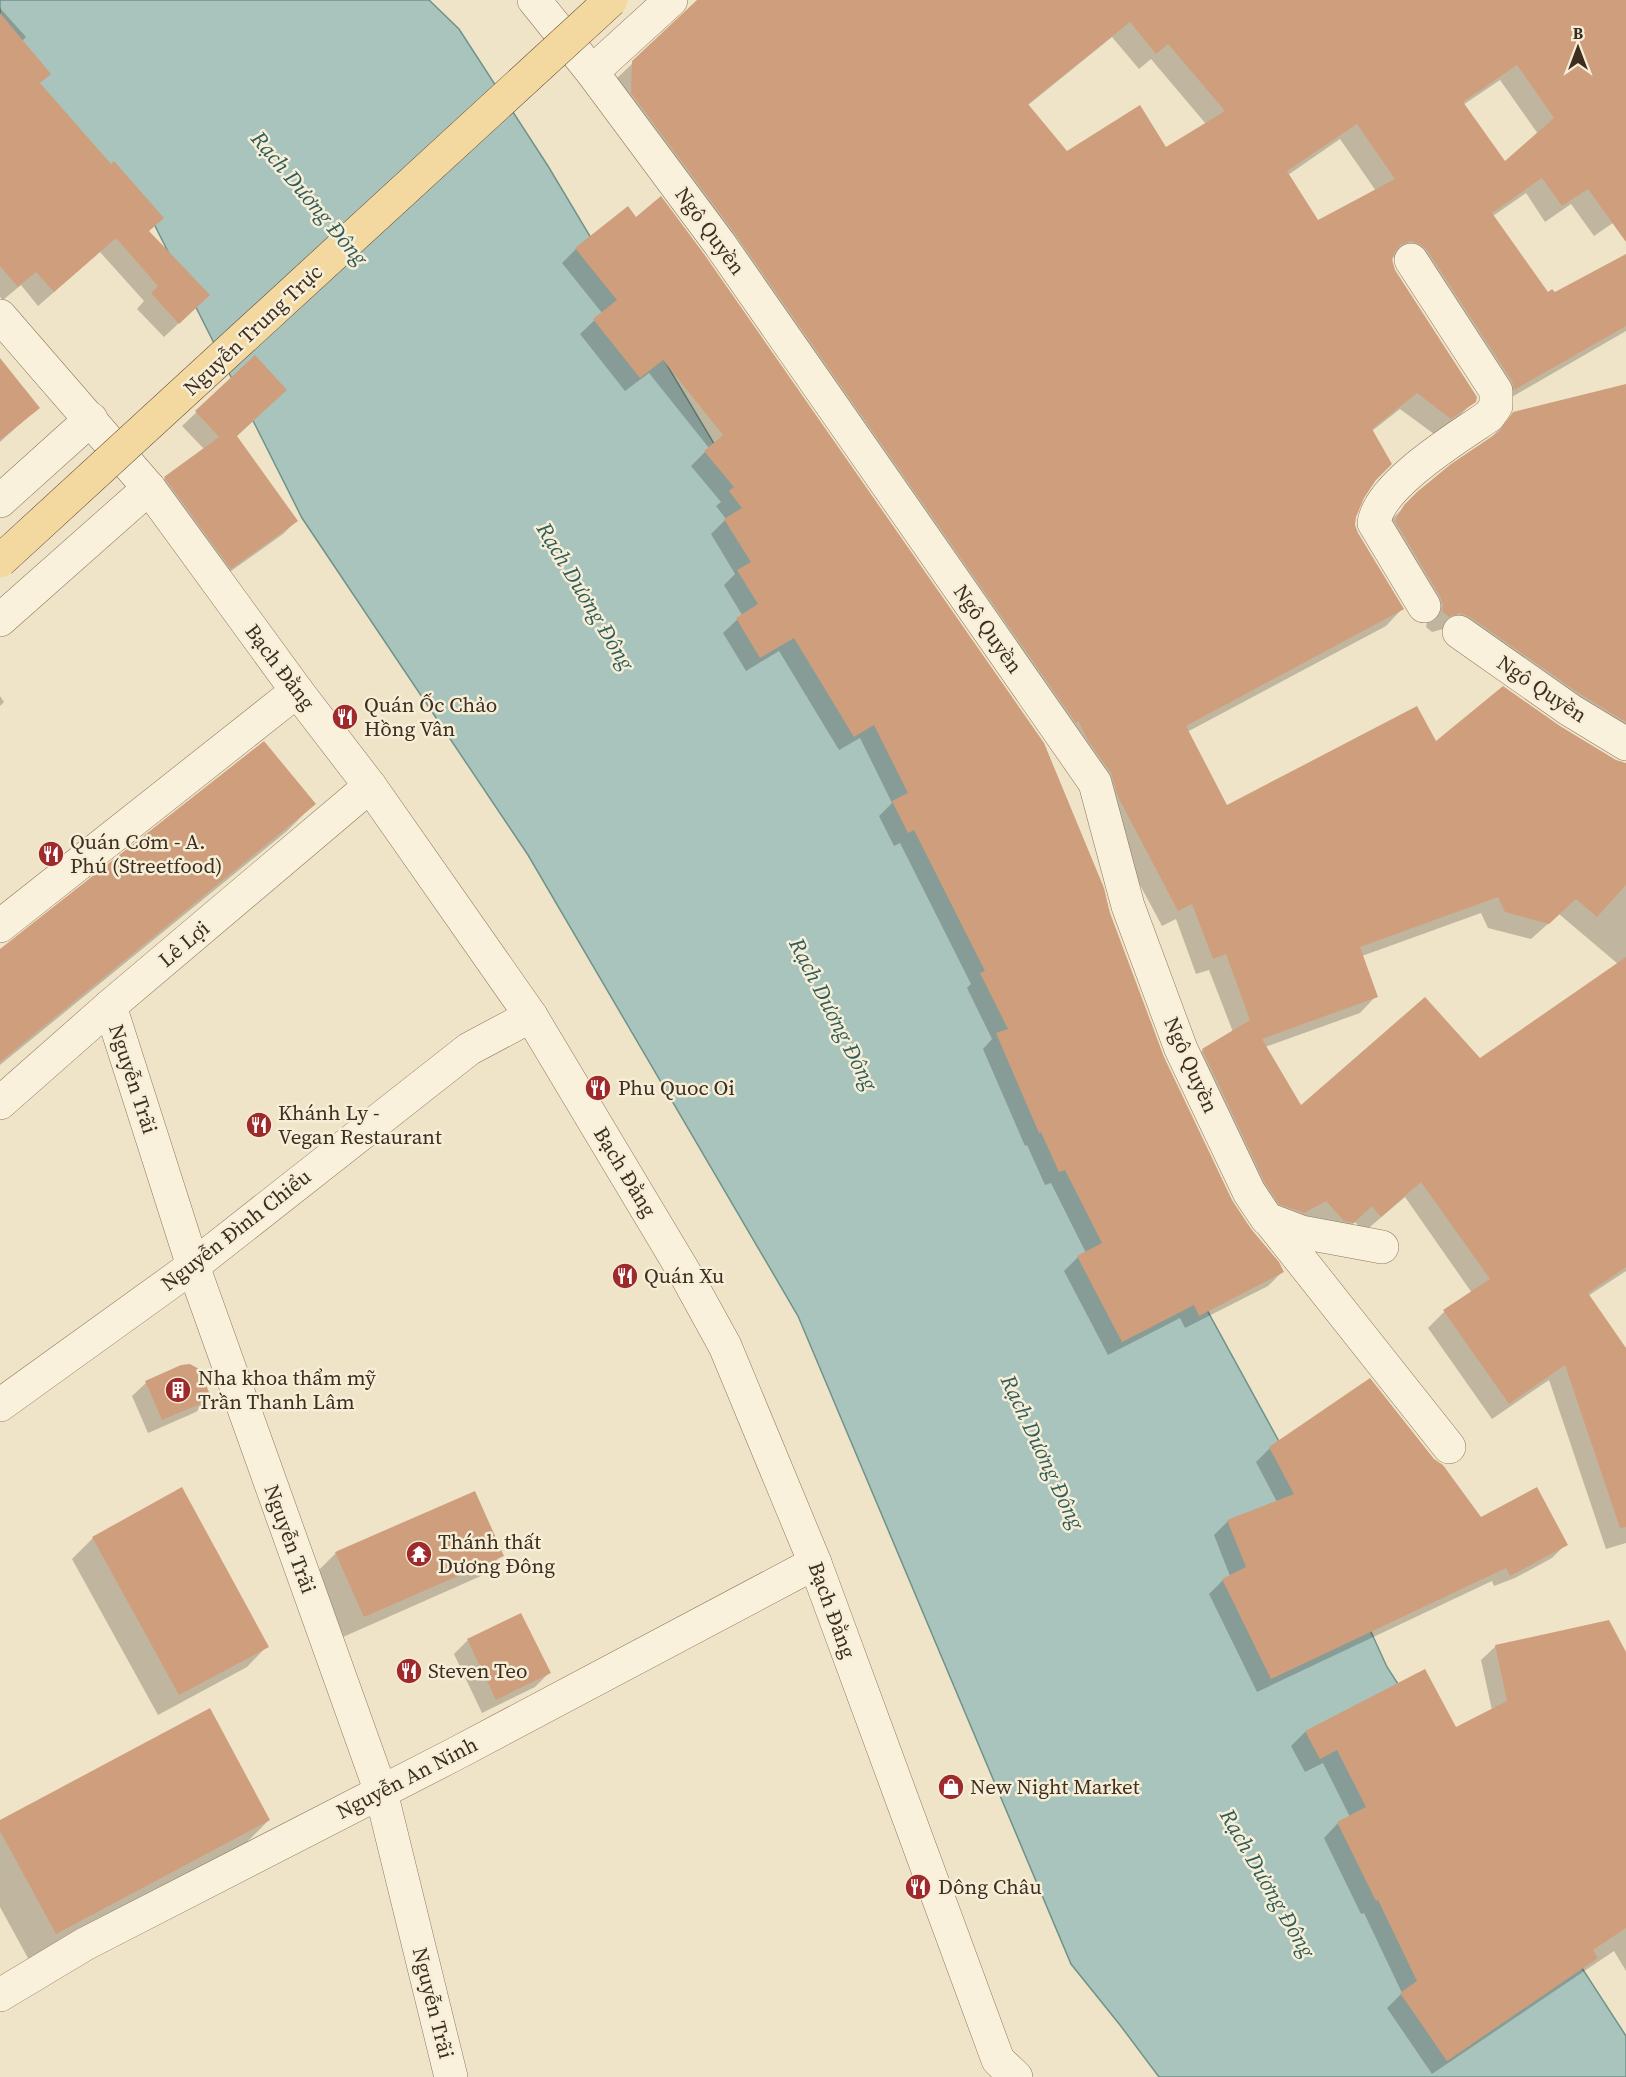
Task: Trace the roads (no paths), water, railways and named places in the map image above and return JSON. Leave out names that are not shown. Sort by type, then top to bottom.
[{"type":"main road","name":"Nguyễn Trung Trực","points":[[0,561],[611,0]]},
{"type":"street","points":[[592,72],[671,0]]},
{"type":"street","name":"Ngô Quyền","points":[[539,2],[726,252],[1095,783],[1128,906],[1181,1048],[1249,1192],[1449,1447]]},
{"type":"street","points":[[1412,260],[1496,391],[1496,406],[1489,416],[1415,467],[1376,511],[1374,523],[1424,606]]},
{"type":"street","name":"Bạch Đằng","points":[[0,316],[148,488],[370,786],[531,1016],[686,1275],[725,1346],[815,1563],[1000,2071]]},
{"type":"street","points":[[0,501],[91,419]]},
{"type":"street","points":[[0,620],[148,488]]},
{"type":"street","name":"Ngô Quyền","points":[[1459,632],[1570,710],[1626,744]]},
{"type":"street","points":[[0,926],[297,691]]},
{"type":"street","name":"Lê Lợi","points":[[0,1103],[110,1006],[370,786]]},
{"type":"street","name":"Nguyễn Trãi","points":[[110,1006],[193,1266],[381,1792],[452,2077]]},
{"type":"street","name":"Nguyễn Đình Chiểu","points":[[0,1405],[193,1266],[468,1048],[531,1016]]},
{"type":"street","points":[[1268,1219],[1301,1232],[1382,1247]]},
{"type":"street","name":"Nguyễn An Ninh","points":[[0,1995],[85,1944],[456,1754],[815,1563]]},
{"type":"water","name":"Rạch Dương Đông","points":[[0,0],[429,0],[459,29],[548,166],[933,810],[1310,1498],[1387,1667],[1626,2036],[1626,2077],[1159,2077],[1071,1964],[798,1316],[528,855],[302,518],[144,204],[0,56]]},
{"type":"place","name":"Quán Ốc Chảo Hồng Vân","points":[[345,717]]},
{"type":"place","name":"Quán Cơm - A. Phú (Streetfood)","points":[[51,854]]},
{"type":"place","name":"Phu Quoc Oi","points":[[598,1088]]},
{"type":"place","name":"Khánh Ly - Vegan Restaurant","points":[[259,1125]]},
{"type":"place","name":"Quán Xu","points":[[625,1276]]},
{"type":"place","name":"Nha khoa thẩm mỹ Trần Thanh Lâm","points":[[178,1390]]},
{"type":"place","name":"Thánh thất Dương Đông","points":[[419,1554]]},
{"type":"place","name":"Steven Teo","points":[[409,1671]]},
{"type":"place","name":"New Night Market","points":[[951,1787]]},
{"type":"place","name":"Dông Châu","points":[[918,1887]]}]
